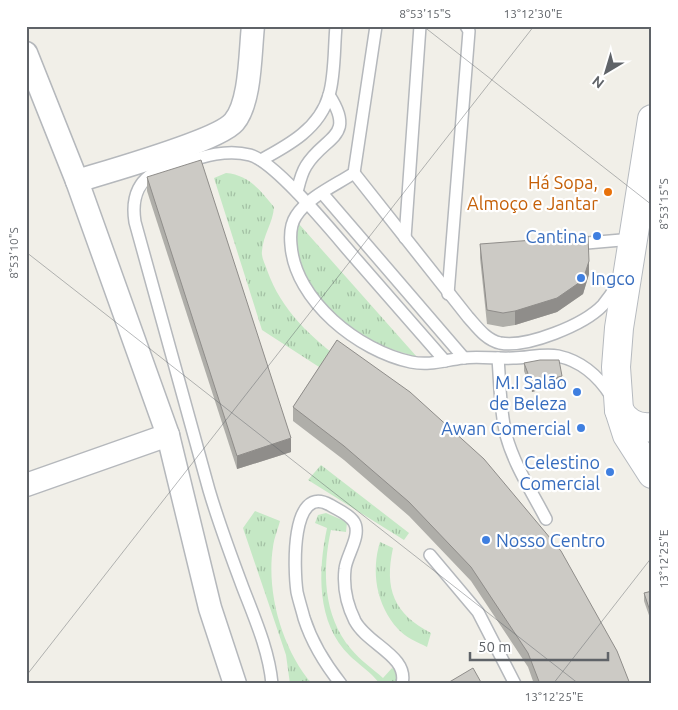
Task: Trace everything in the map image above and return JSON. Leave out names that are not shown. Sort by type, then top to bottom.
[{"type":"main road","points":[[652,119],[631,250],[616,367],[619,410],[633,446],[652,474]]},
{"type":"main road","points":[[619,410],[631,424],[640,427],[652,427]]},
{"type":"street","points":[[77,181],[207,137],[234,122],[243,104],[253,26]]},
{"type":"street","points":[[26,53],[77,181],[168,435],[210,608],[235,684]]},
{"type":"street","points":[[26,485],[168,435]]},
{"type":"lane","points":[[261,160],[286,146],[308,129],[317,119],[329,95],[336,26]]},
{"type":"lane","points":[[376,26],[354,173],[448,294],[485,336],[499,342],[514,344],[563,330],[592,314],[603,305],[631,250],[560,245]]},
{"type":"lane","points":[[405,238],[420,26]]},
{"type":"lane","points":[[448,294],[469,31],[466,26]]},
{"type":"lane","points":[[297,192],[306,166],[337,133],[340,121],[338,110],[329,95]]},
{"type":"lane","points":[[272,684],[267,657],[257,623],[219,525],[134,222],[132,207],[135,192],[144,180],[159,170],[215,154],[233,152],[250,155],[261,160],[308,204],[445,361]]},
{"type":"lane","points":[[354,173],[308,204],[296,216],[290,233],[292,261],[304,286],[321,309],[342,328],[387,355],[428,364],[464,358],[558,356],[579,364],[603,382],[619,410]]},
{"type":"lane","points":[[322,193],[464,358]]},
{"type":"lane","points":[[498,358],[501,407],[506,436],[518,466],[546,520]]},
{"type":"lane","points":[[341,684],[315,647],[297,592],[295,562],[297,533],[304,508],[309,503],[316,501],[323,502],[350,516],[356,524],[356,536],[345,568],[344,587],[348,605],[356,622],[367,637],[398,661],[403,670],[402,684]]},
{"type":"lane","points":[[430,555],[478,612],[515,684]]},
{"type":"green space","points":[[226,173],[248,180],[259,189],[274,207],[264,240],[263,260],[280,298],[289,311],[310,334],[346,363],[336,378],[262,330],[214,178]]},
{"type":"green space","points":[[299,224],[417,357],[375,342],[358,332],[333,312],[311,288],[297,260],[295,241]]},
{"type":"green space","points":[[321,465],[409,533],[404,540],[308,480]]},
{"type":"green space","points":[[255,511],[280,521],[271,564],[274,601],[292,654],[312,684],[290,684],[286,655],[243,528]]},
{"type":"green space","points":[[326,513],[347,522],[346,532],[331,530],[326,561],[327,592],[335,622],[342,636],[358,657],[383,678],[392,668],[397,672],[398,684],[379,684],[371,674],[350,656],[339,643],[331,628],[325,612],[321,578],[327,528],[315,523],[318,515]]},
{"type":"green space","points":[[380,542],[393,548],[390,576],[391,588],[395,599],[400,609],[408,617],[418,626],[431,633],[427,647],[401,632],[391,620],[380,599],[377,587],[376,564]]},
{"type":"building","points":[[201,160],[291,438],[237,456],[147,177]]},
{"type":"building","points":[[588,236],[589,261],[583,280],[557,298],[515,311],[503,313],[487,310],[480,244]]},
{"type":"building","name":"Nosso Centro","points":[[337,340],[410,392],[484,459],[561,551],[617,651],[630,684],[540,684],[528,653],[471,567],[409,502],[344,446],[293,407]]},
{"type":"building","points":[[540,360],[559,360],[562,376],[532,384],[524,363]]},
{"type":"building","points":[[652,591],[652,614],[651,614],[644,593]]},
{"type":"building","points":[[473,668],[482,684],[446,684]]},
{"type":"place","name":"Há Sopa, Almoço e Jantar","points":[[608,192]]},
{"type":"place","name":"Cantina","points":[[597,236]]},
{"type":"place","name":"Ingco","points":[[581,278]]},
{"type":"place","name":"M.I Salão de Beleza","points":[[577,392]]},
{"type":"place","name":"Awan Comercial","points":[[581,428]]},
{"type":"place","name":"Celestino Comercial","points":[[610,472]]},
{"type":"place","name":"Nosso Centro","points":[[486,540]]}]
